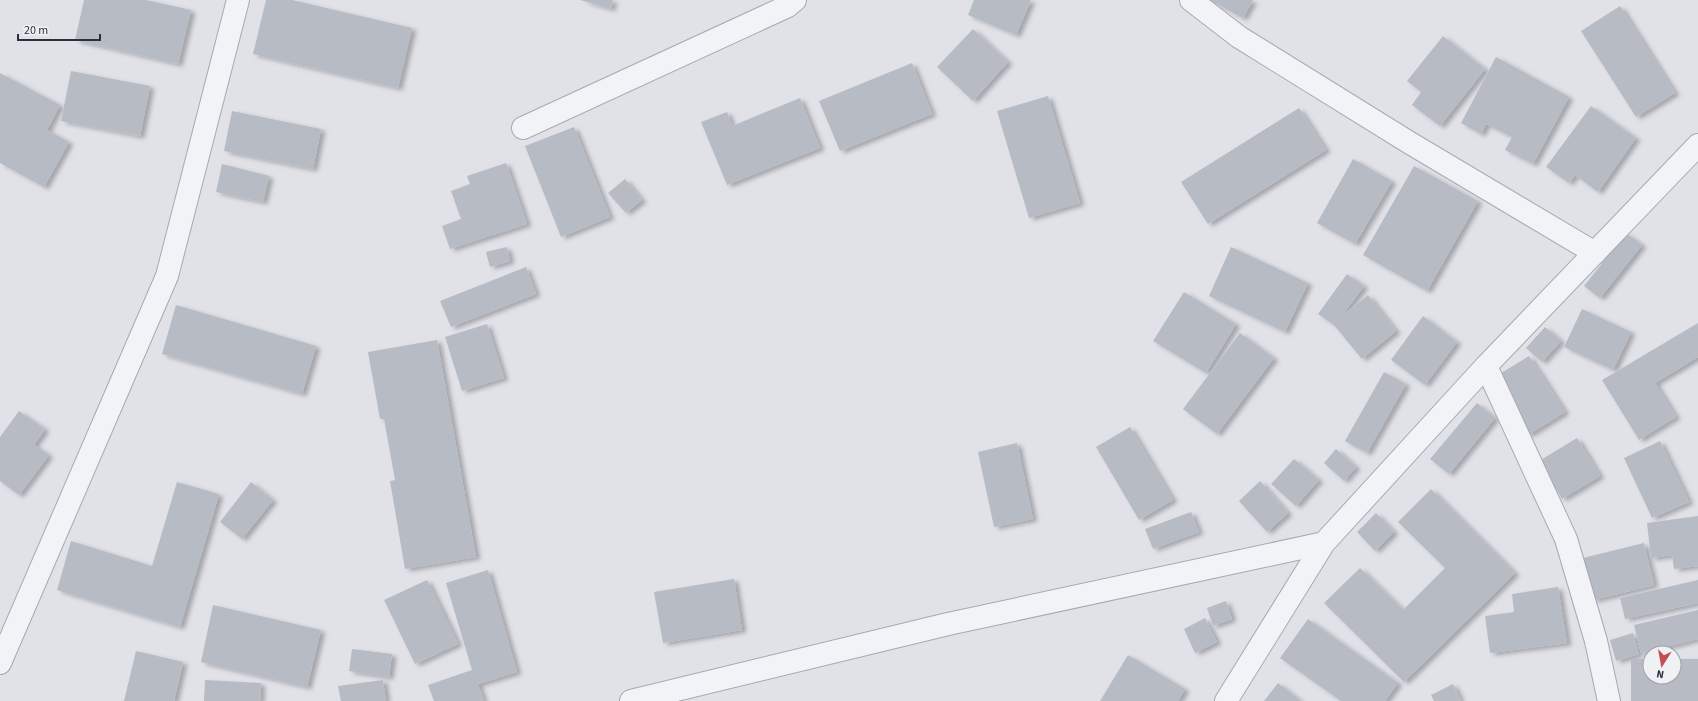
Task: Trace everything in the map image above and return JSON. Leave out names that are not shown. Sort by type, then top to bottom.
[{"type":"street","points":[[0,663],[167,276],[238,0]]},
{"type":"street","points":[[523,128],[788,6],[795,0]]},
{"type":"street","points":[[1191,0],[1239,37],[1404,139],[1595,253]]},
{"type":"street","points":[[1226,701],[1324,543],[1486,366],[1698,145]]},
{"type":"street","points":[[1486,366],[1566,539],[1596,641],[1609,701]]},
{"type":"street","points":[[631,701],[948,624],[1324,543]]},
{"type":"building","points":[[84,0],[146,0],[191,10],[178,64],[75,40]]},
{"type":"building","points":[[266,0],[292,0],[412,28],[398,88],[253,54]]},
{"type":"building","points":[[580,0],[613,0],[611,9]]},
{"type":"building","points":[[974,0],[1031,0],[1016,35],[968,15]]},
{"type":"building","points":[[1209,0],[1253,0],[1243,18]]},
{"type":"building","points":[[1620,6],[1675,93],[1636,117],[1581,31]]},
{"type":"building","points":[[973,29],[1008,62],[973,101],[937,67]]},
{"type":"building","points":[[1443,36],[1485,69],[1440,126],[1412,105],[1421,92],[1407,81]]},
{"type":"building","points":[[1496,57],[1569,97],[1533,164],[1505,150],[1512,137],[1486,124],[1481,134],[1461,123]]},
{"type":"building","points":[[912,63],[932,114],[840,151],[819,101]]},
{"type":"building","points":[[71,71],[150,86],[140,136],[61,121]]},
{"type":"building","points":[[0,73],[60,105],[47,130],[69,142],[44,187],[0,163]]},
{"type":"building","points":[[1048,96],[1080,203],[1029,218],[997,111]]},
{"type":"building","points":[[800,98],[820,148],[727,185],[701,122],[727,112],[732,126]]},
{"type":"building","points":[[1591,106],[1636,138],[1598,192],[1575,175],[1569,183],[1546,167]]},
{"type":"building","points":[[1299,108],[1326,150],[1208,224],[1181,182]]},
{"type":"building","points":[[232,111],[321,129],[313,169],[224,151]]},
{"type":"building","points":[[574,127],[610,217],[561,237],[525,146]]},
{"type":"building","points":[[1353,159],[1392,181],[1355,244],[1317,223]]},
{"type":"building","points":[[506,163],[527,224],[450,249],[442,226],[461,219],[451,191],[470,184],[467,176]]},
{"type":"building","points":[[222,164],[269,176],[263,202],[216,192]]},
{"type":"building","points":[[1414,166],[1478,201],[1427,291],[1363,255]]},
{"type":"building","points":[[625,179],[642,200],[626,213],[608,193]]},
{"type":"building","points":[[1626,233],[1642,245],[1600,298],[1584,286]]},
{"type":"building","points":[[507,247],[510,261],[490,267],[486,252]]},
{"type":"building","points":[[1231,247],[1308,283],[1285,332],[1209,296]]},
{"type":"building","points":[[526,267],[536,294],[451,327],[440,301]]},
{"type":"building","points":[[1347,274],[1364,286],[1341,317],[1368,295],[1396,331],[1362,359],[1334,325],[1318,314]]},
{"type":"building","points":[[1184,292],[1236,324],[1206,373],[1153,341]]},
{"type":"building","points":[[176,305],[316,346],[302,394],[162,354]]},
{"type":"building","points":[[1582,309],[1631,332],[1613,370],[1564,347]]},
{"type":"building","points":[[1423,316],[1457,342],[1425,385],[1391,360]]},
{"type":"building","points":[[1698,323],[1698,357],[1655,383],[1676,417],[1639,440],[1602,380]]},
{"type":"building","points":[[487,324],[504,378],[462,391],[445,337]]},
{"type":"building","points":[[1545,327],[1561,341],[1542,362],[1526,348]]},
{"type":"building","points":[[1240,333],[1274,358],[1217,434],[1183,409]]},
{"type":"building","points":[[437,340],[476,557],[405,569],[390,481],[395,480],[384,419],[380,419],[368,352]]},
{"type":"building","points":[[1529,356],[1565,412],[1528,435],[1493,378]]},
{"type":"building","points":[[1384,372],[1406,384],[1367,453],[1345,441]]},
{"type":"building","points":[[1477,403],[1495,418],[1449,474],[1430,459]]},
{"type":"building","points":[[19,411],[45,429],[34,445],[49,455],[19,495],[0,481],[0,437]]},
{"type":"building","points":[[1130,427],[1173,500],[1139,520],[1096,447]]},
{"type":"building","points":[[1577,438],[1600,476],[1562,499],[1539,461]]},
{"type":"building","points":[[1660,441],[1689,502],[1652,518],[1624,458]]},
{"type":"building","points":[[1017,443],[1033,519],[994,527],[978,452]]},
{"type":"building","points":[[1336,449],[1356,467],[1344,481],[1324,463]]},
{"type":"building","points":[[1294,459],[1319,480],[1296,506],[1271,484]]},
{"type":"building","points":[[1260,481],[1288,513],[1267,532],[1239,501]]},
{"type":"building","points":[[177,482],[219,494],[180,627],[57,590],[71,541],[152,566]]},
{"type":"building","points":[[251,482],[273,500],[242,539],[220,522]]},
{"type":"building","points":[[1431,489],[1515,573],[1404,682],[1324,603],[1360,568],[1403,610],[1445,568],[1398,522]]},
{"type":"building","points":[[1191,512],[1199,532],[1153,549],[1145,529]]},
{"type":"building","points":[[1376,513],[1394,532],[1375,551],[1357,532]]},
{"type":"building","points":[[1698,516],[1698,566],[1674,569],[1672,555],[1651,558],[1647,523]]},
{"type":"building","points":[[1644,543],[1654,585],[1593,600],[1583,558]]},
{"type":"building","points":[[488,570],[517,672],[478,684],[484,701],[434,701],[428,685],[472,670],[446,583]]},
{"type":"building","points":[[734,579],[742,630],[663,643],[654,592]]},
{"type":"building","points":[[427,580],[458,644],[415,664],[384,600]]},
{"type":"building","points":[[1698,580],[1698,603],[1625,619],[1620,598]]},
{"type":"building","points":[[1558,587],[1567,643],[1490,653],[1485,616],[1514,612],[1512,594]]},
{"type":"building","points":[[1226,601],[1232,619],[1213,626],[1207,608]]},
{"type":"building","points":[[213,605],[321,630],[307,687],[201,662]]},
{"type":"building","points":[[1698,610],[1698,639],[1674,645],[1642,645],[1641,653],[1634,625]]},
{"type":"building","points":[[1205,618],[1217,642],[1195,653],[1184,629]]},
{"type":"building","points":[[1308,619],[1398,683],[1385,701],[1341,701],[1280,658]]},
{"type":"building","points":[[1633,633],[1639,654],[1616,661],[1610,640]]},
{"type":"building","points":[[352,649],[392,654],[389,677],[349,671]]},
{"type":"building","points":[[136,651],[183,662],[174,701],[124,701]]},
{"type":"building","points":[[1128,655],[1185,689],[1178,701],[1100,701]]},
{"type":"building","points":[[1631,659],[1642,659],[1642,685],[1682,685],[1682,659],[1698,659],[1698,701],[1631,701]]},
{"type":"building","points":[[205,680],[261,683],[260,701],[204,701]]},
{"type":"building","points":[[383,680],[386,701],[341,701],[338,686]]},
{"type":"building","points":[[1278,683],[1301,701],[1264,701]]},
{"type":"building","points":[[1453,684],[1461,701],[1434,701],[1431,695]]}]
